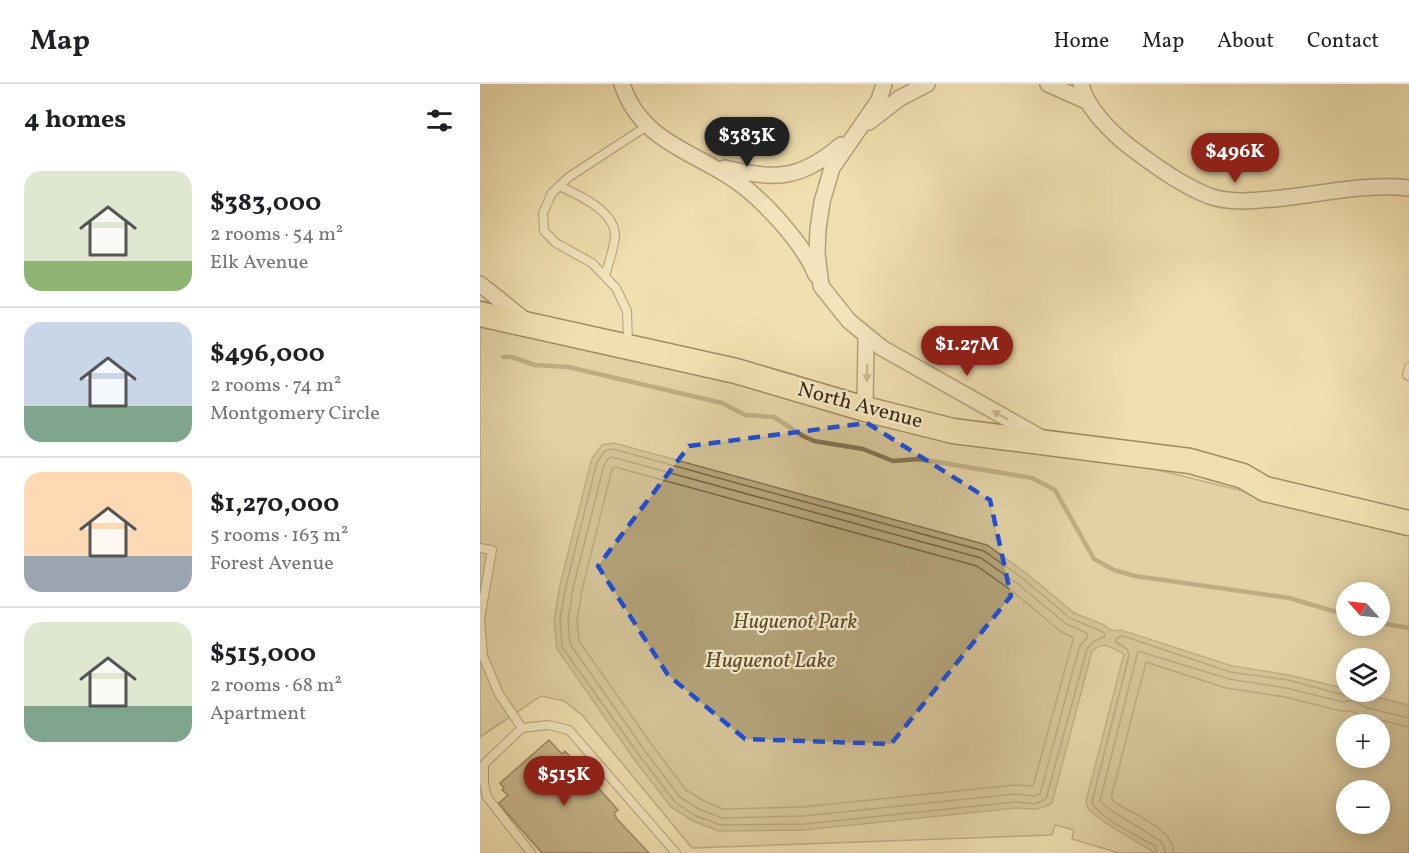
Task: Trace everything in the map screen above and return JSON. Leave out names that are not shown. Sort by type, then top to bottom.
[{"type":"main road","name":"North Avenue","points":[[480,314],[736,371],[865,409],[953,431],[1190,461],[1243,476],[1265,489],[1409,523]]},
{"type":"main road","name":"North Avenue","points":[[1243,476],[1270,476],[1409,507]]},
{"type":"street","points":[[622,84],[634,110],[647,126],[687,154],[711,165],[752,193],[790,234],[814,268],[821,286],[849,321],[867,337],[882,348],[1051,443]]},
{"type":"street","points":[[821,286],[817,253],[822,201],[832,168],[879,100],[884,84]]},
{"type":"street","points":[[711,165],[757,176],[781,176],[800,171],[827,157],[900,98],[927,84]]},
{"type":"street","points":[[1048,84],[1086,101],[1126,144],[1159,169],[1210,196],[1241,202],[1292,198],[1385,185],[1409,188]]},
{"type":"street","points":[[1081,84],[1086,101]]},
{"type":"street","points":[[480,284],[531,325]]},
{"type":"street","points":[[865,409],[867,337]]},
{"type":"lane","points":[[628,348],[627,310],[616,288],[592,263],[556,243],[544,231],[543,213],[552,193],[569,177],[647,126]]},
{"type":"lane","points":[[560,186],[575,193],[611,220],[615,236],[605,276]]},
{"type":"lane","points":[[1409,367],[1407,375],[1409,376]]},
{"type":"lane","points":[[480,548],[492,550],[480,619],[483,657],[499,694],[522,728]]},
{"type":"lane","points":[[531,853],[487,797],[484,764],[522,728],[548,725],[569,730],[676,853]]},
{"type":"highlighted area","points":[[867,423],[990,500],[1011,596],[891,744],[745,739],[668,675],[598,566],[689,446]]},
{"type":"green space","name":"Huguenot Park","points":[[480,324],[1150,468],[1409,532],[1409,853],[1119,853],[1072,839],[1074,830],[1055,825],[1052,835],[692,848],[583,716],[564,701],[541,696],[480,737]]},
{"type":"water","name":"Huguenot Lake","points":[[614,443],[987,545],[1026,573],[1074,613],[1112,630],[1121,630],[1232,666],[1289,675],[1336,686],[1336,702],[1390,700],[1409,705],[1409,853],[1155,853],[1104,822],[1088,809],[1086,801],[1124,654],[1105,646],[1092,651],[1052,803],[1048,806],[804,830],[719,831],[693,821],[671,807],[634,759],[557,649],[554,620],[560,585],[592,458],[602,445]]},
{"type":"building","points":[[549,740],[562,754],[565,751],[618,810],[614,813],[617,819],[649,853],[542,853],[511,818],[499,803],[508,795],[502,790],[504,788],[500,783]]},
{"type":"waterway","points":[[503,357],[512,357],[535,365],[568,367],[722,403],[745,415],[774,417],[814,441],[863,449],[893,461],[919,459],[1032,478],[1055,490],[1094,559],[1114,570],[1135,576],[1289,598],[1336,612]]},
{"type":"waterway","points":[[1390,625],[1409,628]]}]
